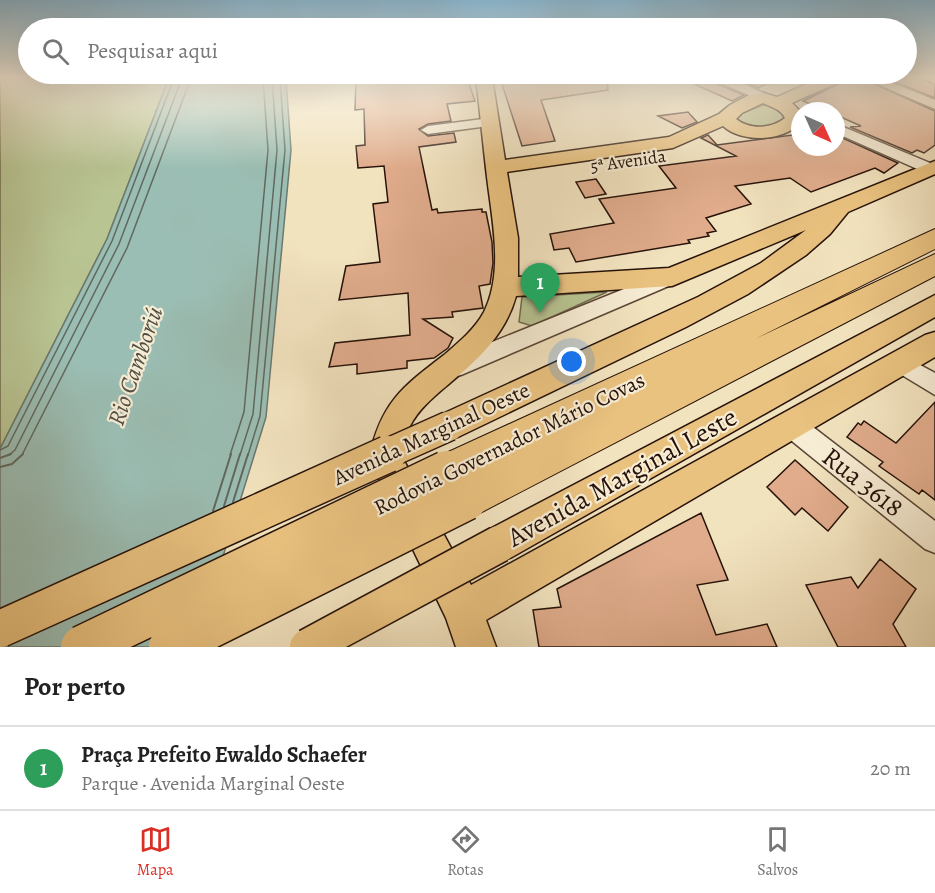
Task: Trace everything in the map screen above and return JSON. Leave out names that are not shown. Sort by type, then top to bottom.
[{"type":"highway","name":"Rodovia Governador Mário Covas","points":[[170,647],[456,486],[935,238]]},
{"type":"highway","name":"Rodovia Governador Mário Covas","points":[[82,647],[456,486],[935,264]]},
{"type":"main road","points":[[476,647],[463,611],[385,458],[386,439],[402,408],[477,341],[491,323],[504,287],[508,264],[489,108]]},
{"type":"main road","name":"5ª Avenida","points":[[498,173],[662,145],[726,118],[738,108]]},
{"type":"main road","name":"5ª Avenida","points":[[498,173],[679,153],[714,138],[782,128],[793,121],[791,111],[786,108]]},
{"type":"main road","points":[[726,118],[727,122],[738,129],[754,132]]},
{"type":"main road","name":"Avenida Marginal Oeste","points":[[504,287],[672,277],[932,168]]},
{"type":"main road","name":"Avenida Marginal Oeste","points":[[0,629],[448,426],[679,318],[749,280],[801,247],[829,224],[841,206]]},
{"type":"main road","name":"Avenida Marginal Leste","points":[[308,647],[935,305]]},
{"type":"main road","name":"Avenida Marginal Leste","points":[[463,611],[935,343]]},
{"type":"street","points":[[428,130],[491,122]]},
{"type":"street","points":[[845,132],[932,168]]},
{"type":"street","points":[[442,373],[672,277]]},
{"type":"street","points":[[900,363],[935,385]]},
{"type":"street","name":"Rua 3618","points":[[791,425],[935,539]]},
{"type":"green space","points":[[0,108],[157,108],[107,239],[0,449]]},
{"type":"green space","points":[[755,108],[775,108],[788,115],[780,125],[752,128],[737,124],[735,116]]},
{"type":"green space","points":[[607,292],[532,326],[519,322],[522,297]]},
{"type":"water","name":"Rio Camboriú","points":[[157,108],[288,108],[291,150],[266,417],[195,647],[0,647],[0,449],[107,239]]},
{"type":"building","points":[[355,108],[448,108],[451,121],[428,124],[419,129],[428,136],[454,133],[456,142],[419,147],[432,210],[437,209],[438,213],[482,209],[482,212],[486,212],[492,242],[493,263],[490,284],[479,286],[483,308],[452,312],[453,317],[423,319],[453,338],[448,348],[434,358],[407,361],[407,368],[357,374],[357,364],[329,367],[335,343],[410,335],[408,293],[339,300],[346,266],[380,262],[373,204],[388,202],[384,166],[358,168],[356,146],[365,145],[364,109],[355,110]]},
{"type":"building","points":[[510,108],[544,108],[555,141],[522,146]]},
{"type":"building","points":[[845,108],[929,108],[935,111],[935,145],[924,153],[917,150],[912,153],[850,127],[861,126],[845,119]]},
{"type":"building","points":[[688,112],[697,122],[682,128],[658,116]]},
{"type":"building","points":[[708,135],[717,145],[791,135],[791,156],[845,156],[845,139],[898,163],[884,173],[875,168],[811,192],[790,178],[735,186],[751,204],[706,218],[716,231],[707,233],[709,236],[688,240],[690,243],[576,262],[569,248],[554,250],[550,234],[614,223],[599,199],[676,188],[659,166],[736,156],[701,138]]},
{"type":"building","points":[[596,179],[606,194],[585,198],[576,182]]},
{"type":"building","points":[[935,402],[935,500],[922,490],[919,494],[879,466],[883,462],[847,437],[858,423],[861,425],[864,421],[896,443]]},
{"type":"building","points":[[795,460],[848,507],[828,531],[802,508],[795,515],[767,487]]},
{"type":"building","points":[[701,513],[728,580],[697,585],[716,635],[767,624],[777,647],[539,647],[533,610],[561,607],[557,589]]},
{"type":"building","points":[[880,559],[916,589],[893,624],[906,647],[838,647],[806,585],[851,577],[858,588]]},
{"type":"place","name":"Praça Prefeito Ewaldo Schaefer","points":[[540,313]]}]
